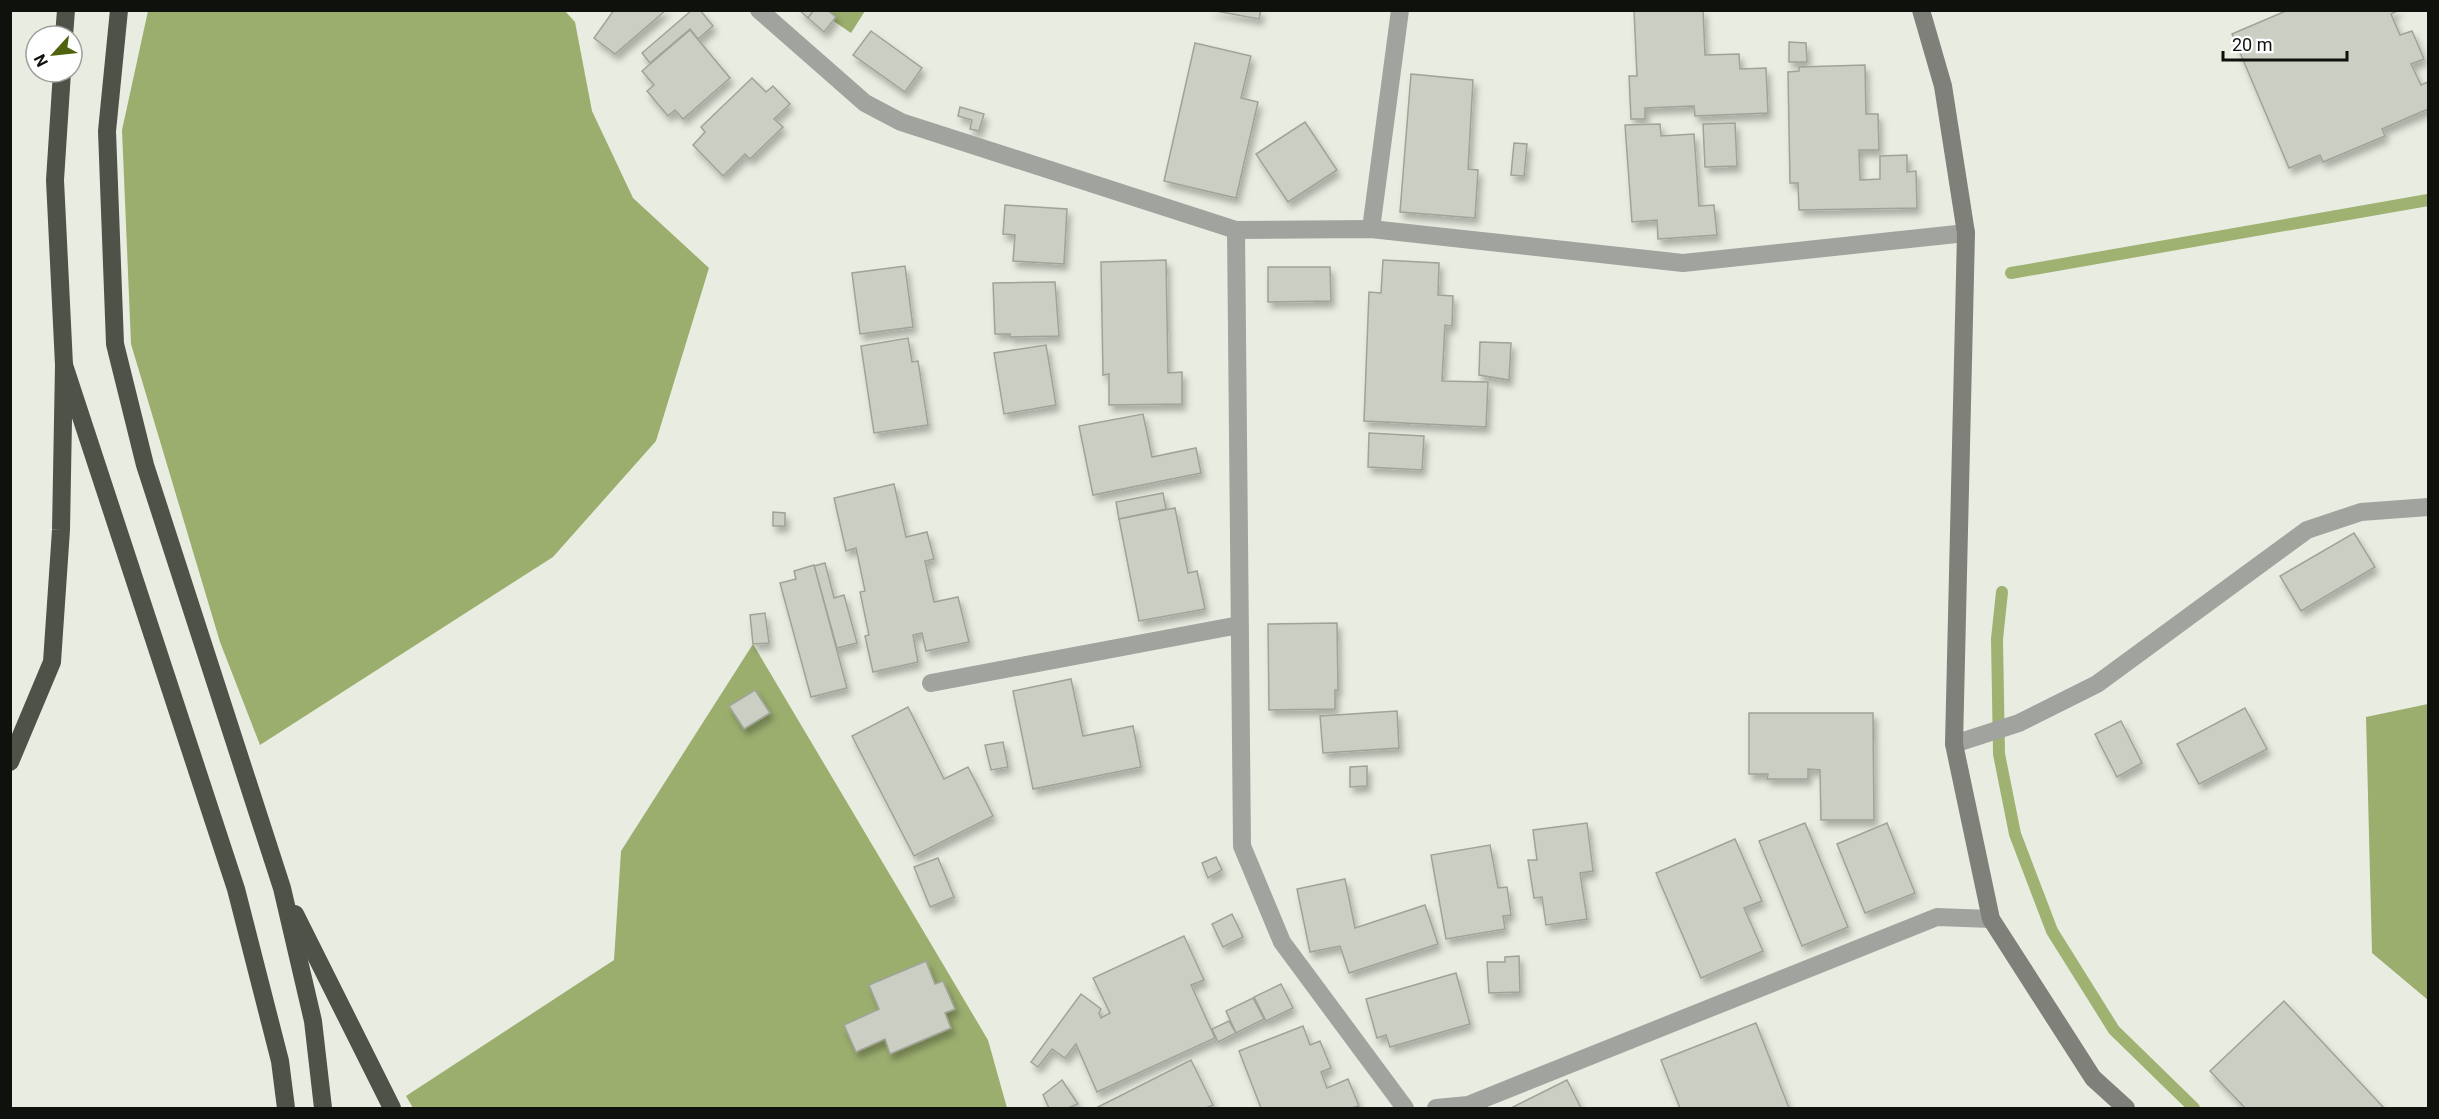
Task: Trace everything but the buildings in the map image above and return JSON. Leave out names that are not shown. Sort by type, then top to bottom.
[{"type":"highway","points":[[119,10],[107,131],[115,344],[145,465],[282,888],[313,1021],[323,1108]]},
{"type":"highway","points":[[10,762],[52,662],[61,530],[64,365],[55,180],[61,84]]},
{"type":"highway","points":[[64,365],[236,889],[280,1061],[286,1108]]},
{"type":"highway","points":[[282,888],[392,1108]]},
{"type":"street","points":[[759,10],[865,103],[901,122],[1236,230],[1371,229],[1683,263],[1966,233]]},
{"type":"street","points":[[1371,229],[1400,10]]},
{"type":"street","points":[[1920,11],[1942,86],[1966,233],[1954,744],[1991,919],[2093,1078],[2126,1108]]},
{"type":"street","points":[[1236,230],[1242,846],[1282,942],[1406,1108]]},
{"type":"street","points":[[1954,744],[2019,723],[2097,684],[2307,530],[2361,512],[2428,507]]},
{"type":"street","points":[[931,683],[1239,626]]},
{"type":"street","points":[[1436,1108],[1468,1105],[1937,917],[1991,919]]},
{"type":"green space","points":[[148,11],[565,11],[575,22],[592,111],[633,198],[709,268],[656,441],[553,557],[260,745],[220,642],[131,344],[122,130]]},
{"type":"green space","points":[[819,11],[865,11],[851,33]]},
{"type":"green space","points":[[753,644],[988,1040],[1007,1108],[413,1108],[406,1096],[614,960],[621,851]]},
{"type":"green space","points":[[2428,704],[2428,1000],[2372,953],[2366,717]]},
{"type":"waterway","points":[[2011,273],[2428,200]]},
{"type":"waterway","points":[[2002,592],[1997,639],[1999,754],[2015,834],[2052,931],[2114,1030],[2194,1108]]}]
